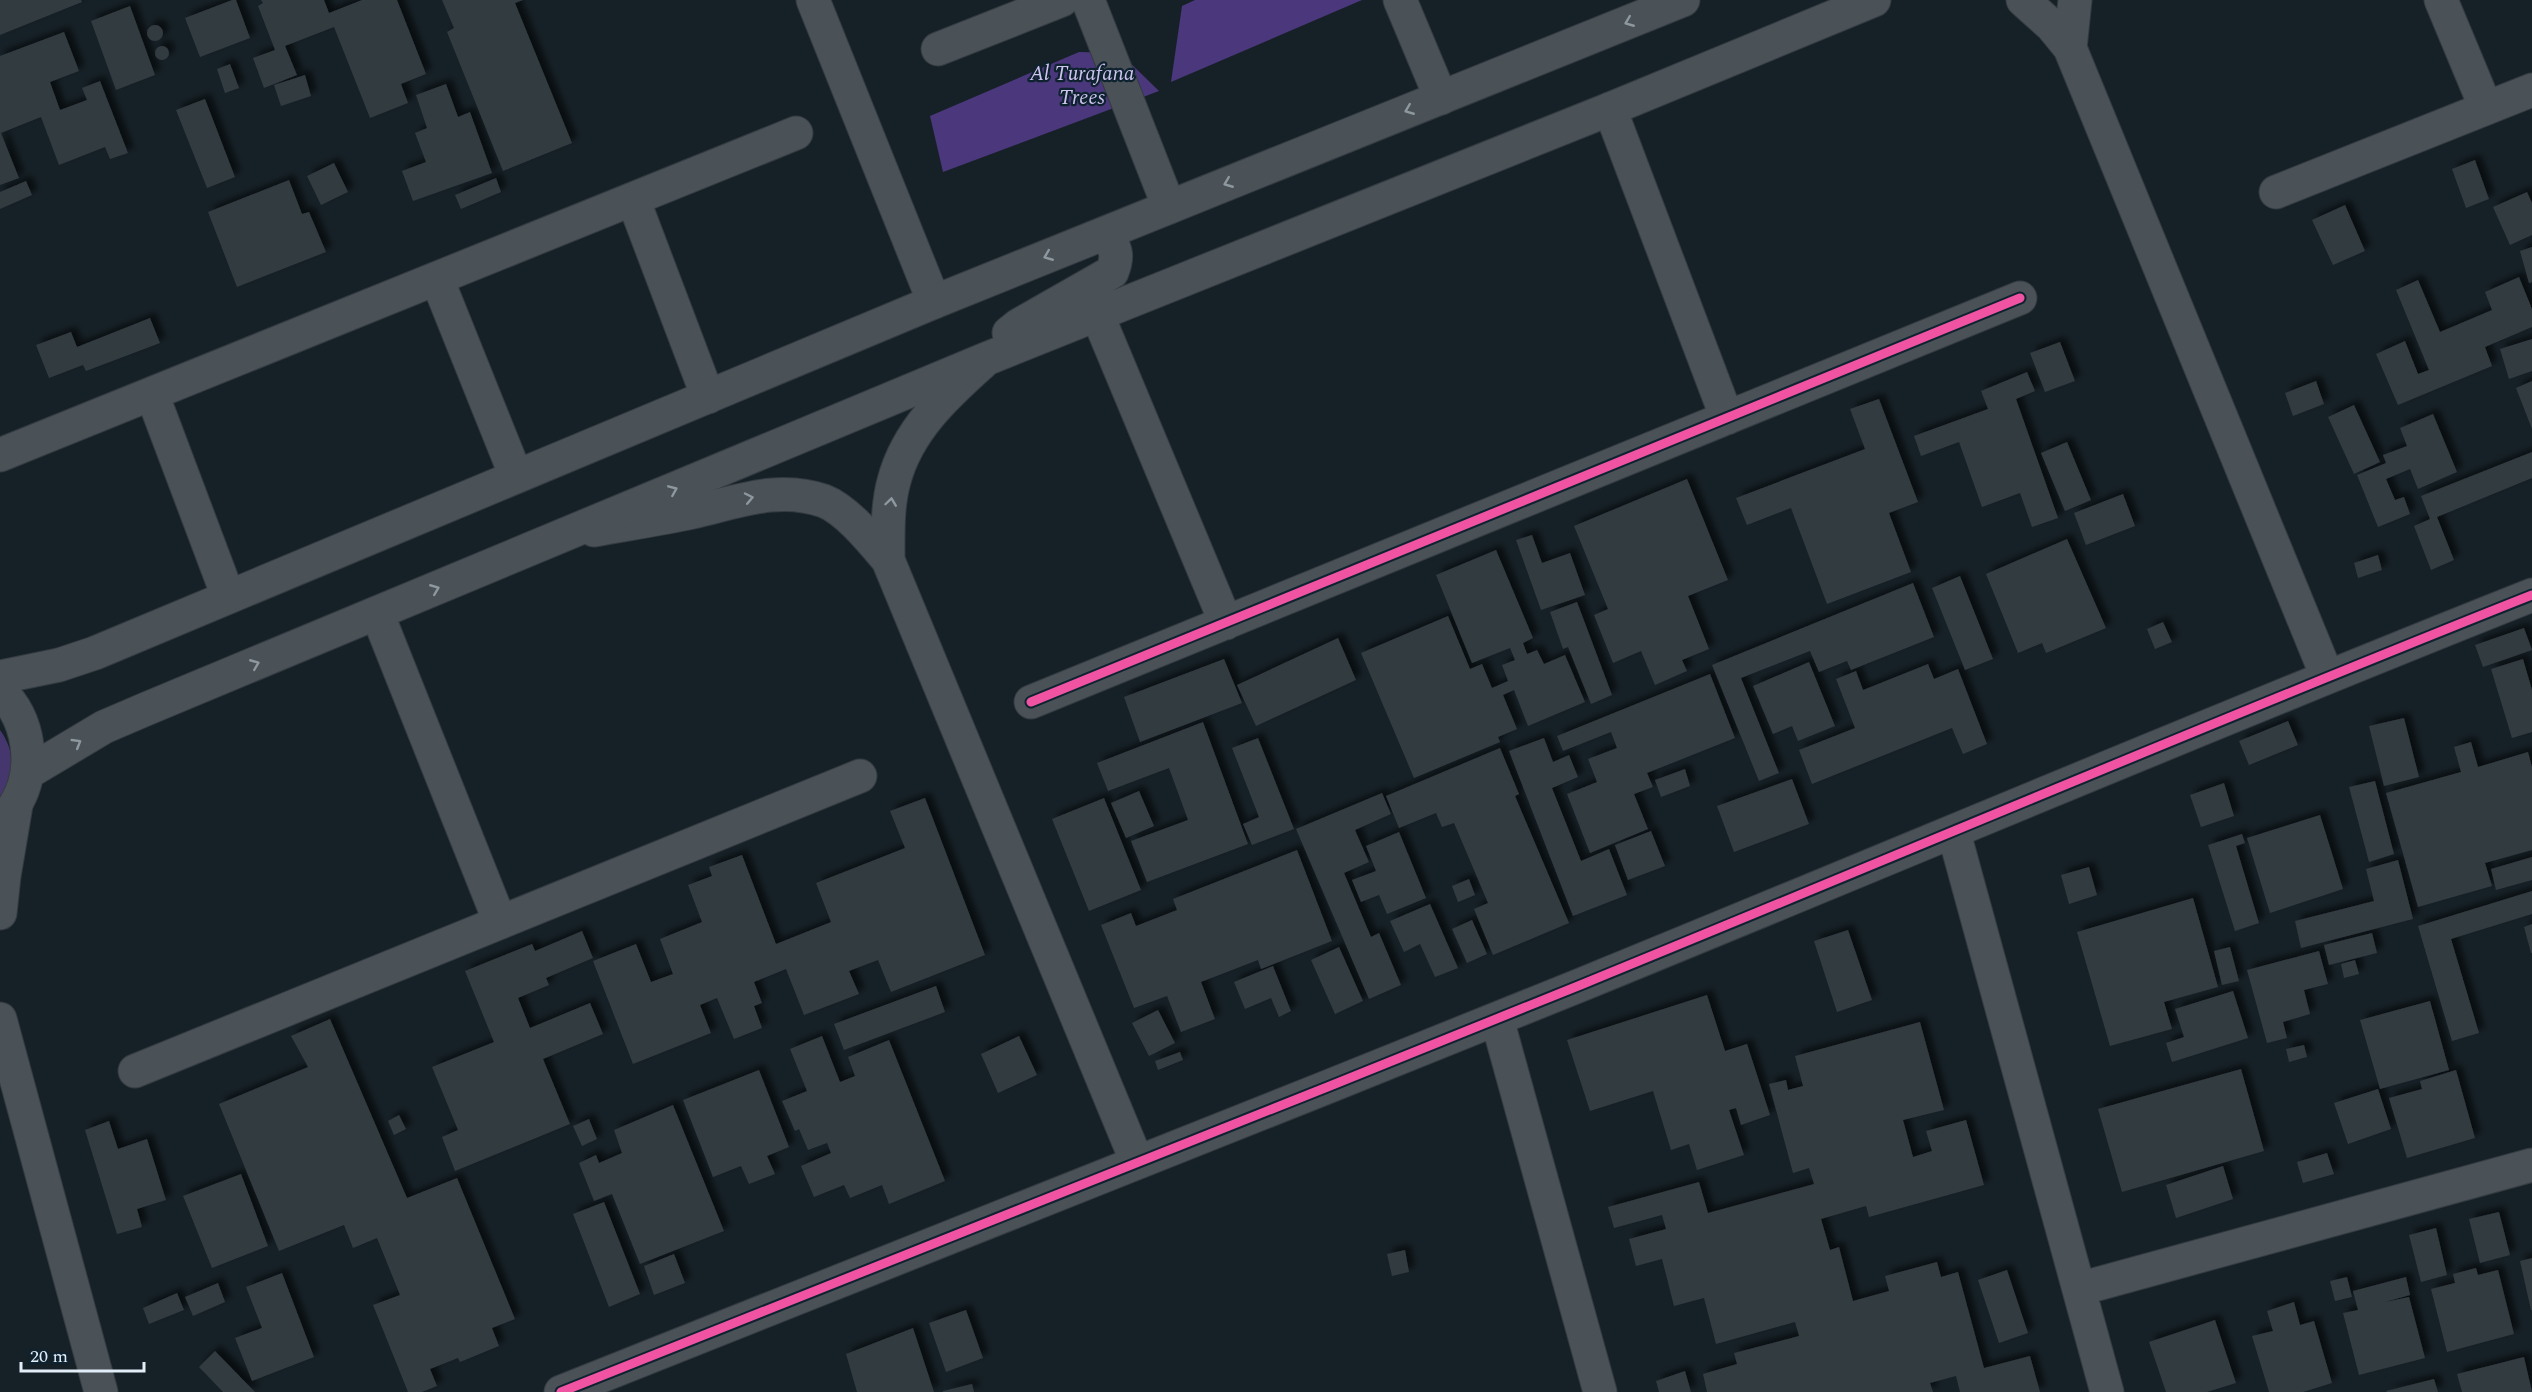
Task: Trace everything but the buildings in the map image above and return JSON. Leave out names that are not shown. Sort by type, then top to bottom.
[{"type":"street","points":[[813,0],[934,302]]},
{"type":"street","points":[[938,49],[1062,0]]},
{"type":"street","points":[[1088,0],[1169,207]]},
{"type":"street","points":[[1400,0],[1441,98]]},
{"type":"street","points":[[27,773],[104,726],[986,359],[1610,109],[1874,0]]},
{"type":"street","points":[[2023,0],[2052,26],[2070,48],[2327,676]]},
{"type":"street","points":[[2070,48],[2075,0]]},
{"type":"street","points":[[2441,0],[2486,108]]},
{"type":"street","points":[[0,676],[59,664],[95,653],[934,302],[1678,1]]},
{"type":"street","points":[[2276,192],[2532,90]]},
{"type":"street","points":[[1610,109],[1727,418]]},
{"type":"street","points":[[0,455],[796,133]]},
{"type":"street","points":[[633,199],[708,397]]},
{"type":"street","points":[[888,560],[888,518],[894,481],[907,446],[933,410],[1019,325],[1112,272],[1117,259],[1114,244],[1104,234]]},
{"type":"street","points":[[437,279],[516,476]]},
{"type":"street","points":[[1031,702],[2020,298]]},
{"type":"street","points":[[1097,314],[1226,623]]},
{"type":"street","points":[[152,394],[228,596]]},
{"type":"street","points":[[568,534],[693,512],[768,494],[798,495],[826,502],[868,536],[888,560],[1137,1162]]},
{"type":"street","points":[[561,1392],[1497,1019],[1954,833],[2327,676],[2532,596]]},
{"type":"street","points":[[377,613],[500,922]]},
{"type":"street","points":[[0,691],[15,710],[24,730],[28,752],[27,773],[8,814],[0,913]]},
{"type":"street","points":[[135,1071],[860,777]]},
{"type":"street","points":[[1954,833],[2107,1392]]},
{"type":"street","points":[[0,1019],[102,1392]]},
{"type":"street","points":[[1497,1019],[1600,1392]]},
{"type":"street","points":[[2079,1289],[2532,1165]]},
{"type":"shaded area","points":[[0,730],[10,749],[11,768],[0,807]]},
{"type":"green space","name":"Al Turafana Trees","points":[[1195,0],[1362,0],[1171,82],[1182,6]]},
{"type":"green space","name":"Al Turafana Trees","points":[[1079,52],[1120,53],[1159,91],[943,172],[930,116]]},
{"type":"cycle path","points":[[1031,702],[2020,298]]},
{"type":"cycle path","points":[[561,1392],[1583,984],[2175,739],[2532,595]]}]
